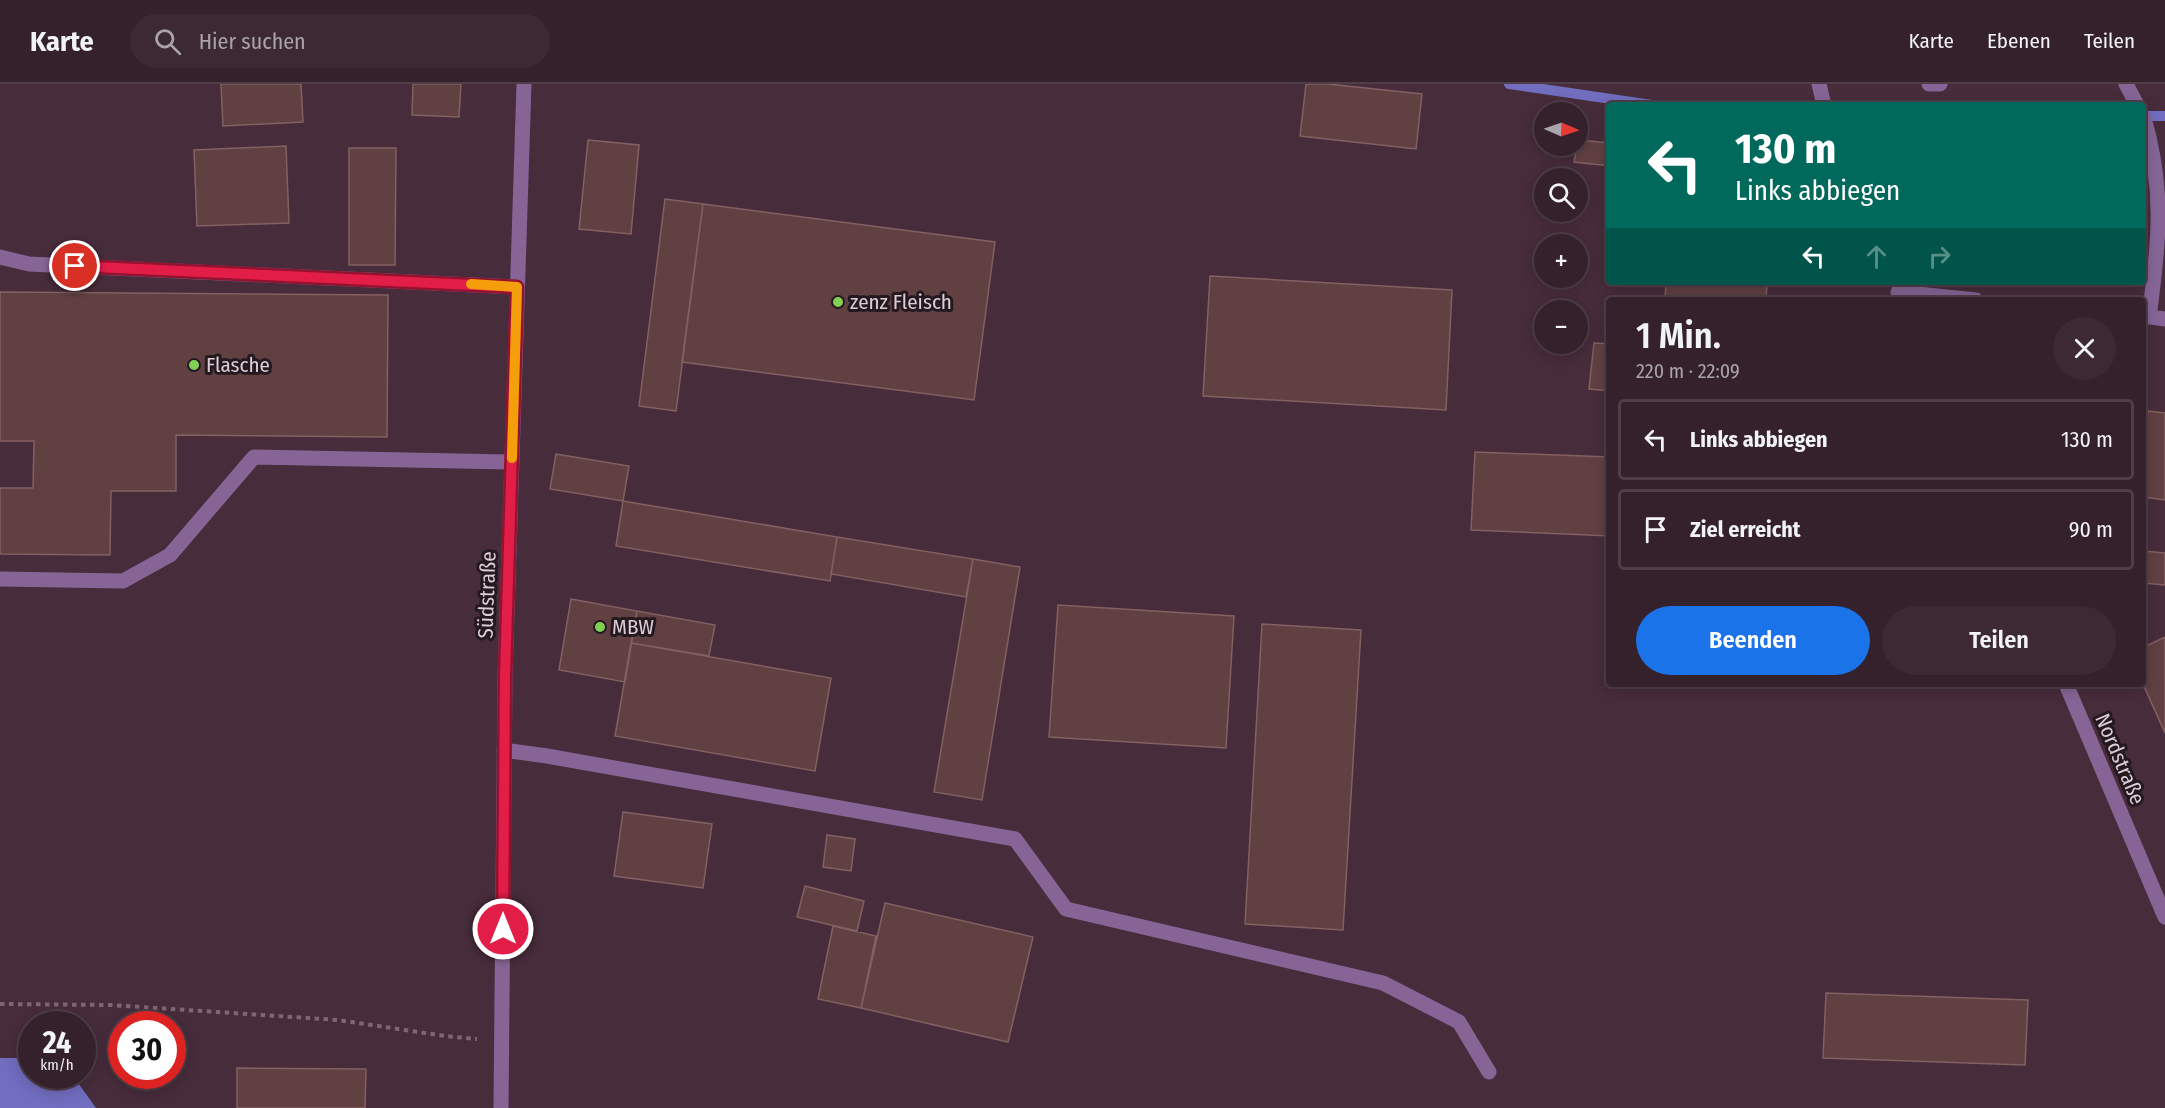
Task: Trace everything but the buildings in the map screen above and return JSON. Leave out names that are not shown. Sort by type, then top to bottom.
[{"type":"street","name":"Südstraße","points":[[501,1108],[504,750],[524,84]]},
{"type":"street","points":[[1820,84],[1823,102]]},
{"type":"street","points":[[1929,84],[1940,84]]},
{"type":"street","points":[[2126,84],[2135,102]]},
{"type":"street","points":[[2146,128],[2160,180],[2162,198],[2161,229],[2146,317],[2165,318]]},
{"type":"street","points":[[0,257],[29,264],[517,287]]},
{"type":"street","points":[[1898,291],[1950,297]]},
{"type":"street","points":[[0,579],[123,581],[170,555],[254,457],[512,462]]},
{"type":"street","name":"Nordstraße","points":[[2067,687],[2165,916]]},
{"type":"street","points":[[504,750],[1014,839],[1066,909],[1383,983],[1459,1022],[1489,1072]]},
{"type":"path","points":[[0,1004],[111,1005],[338,1020],[445,1036],[502,1041]]},
{"type":"shaded area","points":[[0,1058],[18,1058],[18,1089],[82,1089],[96,1108],[0,1108]]},
{"type":"waterway","points":[[1509,84],[1632,102]]},
{"type":"waterway","points":[[2146,116],[2165,116]]},
{"type":"slow traffic","points":[[471,284],[517,287],[512,458]]},
{"type":"place","name":"zenz Fleisch","points":[[838,302]]},
{"type":"place","name":"Flasche","points":[[194,365]]},
{"type":"place","name":"MBW","points":[[600,627]]},
{"type":"route","points":[[75,266],[517,287],[505,676],[503,929]]}]
